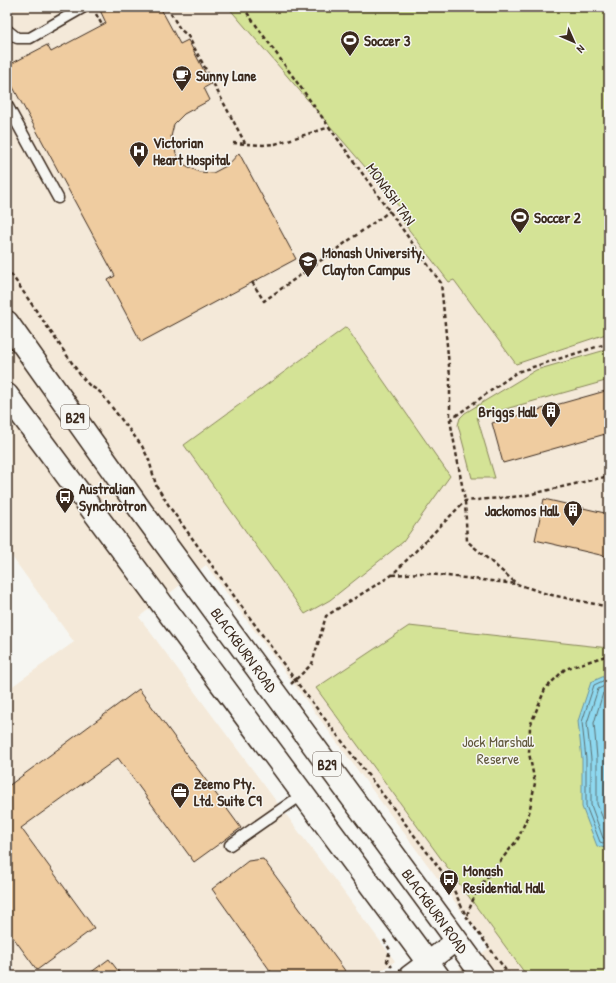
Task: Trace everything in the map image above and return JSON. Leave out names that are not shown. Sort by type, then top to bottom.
[{"type":"main road","name":"BLACKBURN ROAD","points":[[7,322],[142,512],[483,976]]},
{"type":"main road","name":"B29","points":[[7,395],[433,969]]},
{"type":"street","points":[[409,976],[433,969],[456,940]]},
{"type":"lane","points":[[7,30],[17,38],[30,38],[84,7]]},
{"type":"lane","points":[[7,104],[58,198]]},
{"type":"lane","points":[[230,845],[303,794]]},
{"type":"path","points":[[167,7],[180,29],[188,36],[245,143]]},
{"type":"path","name":"MONASH TAN","points":[[243,7],[441,283],[450,376],[450,420],[465,501],[467,541],[517,584],[547,594],[609,607]]},
{"type":"path","points":[[233,143],[263,145],[274,144],[330,127]]},
{"type":"path","points":[[252,282],[264,301],[390,211]]},
{"type":"path","points":[[7,268],[81,376],[89,385],[100,392],[142,446],[149,460],[156,485],[176,516],[295,680],[450,882],[466,916],[510,976]]},
{"type":"path","points":[[450,420],[517,372],[609,343]]},
{"type":"path","points":[[278,696],[312,664],[326,616],[392,575],[465,501],[523,496],[609,476]]},
{"type":"path","points":[[392,575],[421,573],[517,584]]},
{"type":"path","points":[[466,916],[477,890],[518,839],[529,813],[535,783],[529,753],[530,726],[545,689],[565,669],[609,654]]},
{"type":"shaded area","name":"Monash University, Clayton Campus","points":[[7,7],[609,7],[609,976],[450,976],[489,948],[206,565],[139,617],[395,961],[375,976],[7,976],[7,690],[74,642],[7,550]]},
{"type":"green space","points":[[228,7],[609,7],[609,333],[516,364],[454,280],[449,282],[403,222],[408,217]]},
{"type":"green space","points":[[346,327],[450,476],[403,542],[330,600],[305,614],[184,445]]},
{"type":"green space","points":[[609,349],[609,380],[477,417],[495,478],[472,478],[458,425],[460,418],[465,413],[536,370]]},
{"type":"green space","name":"Jock Marshall Reserve","points":[[409,626],[609,648],[609,976],[527,976],[316,688]]},
{"type":"water","points":[[609,674],[609,849],[597,846],[582,807],[582,759],[578,721],[591,682]]},
{"type":"building","name":"Victorian Heart Hospital","points":[[160,7],[180,44],[188,40],[211,84],[204,88],[210,100],[184,114],[174,124],[171,137],[177,156],[185,165],[199,172],[213,173],[228,165],[239,153],[296,259],[141,342],[108,280],[115,276],[7,76],[7,66],[47,45],[51,52],[106,23],[99,8]]},
{"type":"building","name":"Briggs Hall","points":[[609,390],[609,433],[503,463],[492,423]]},
{"type":"building","name":"Jackomos Hall","points":[[544,499],[609,514],[609,557],[535,540]]},
{"type":"building","points":[[139,689],[241,828],[194,862],[118,758],[21,828],[94,928],[37,970],[7,929],[7,787]]},
{"type":"building","points":[[263,859],[346,972],[345,976],[274,976],[212,889],[248,861]]},
{"type":"building","points":[[109,959],[122,976],[86,976]]},
{"type":"place","name":"Soccer 3","points":[[350,57]]},
{"type":"place","name":"Sunny Lane","points":[[182,92]]},
{"type":"place","name":"Victorian Heart Hospital","points":[[139,168]]},
{"type":"place","name":"Soccer 2","points":[[520,234]]},
{"type":"place","name":"Monash University, Clayton Campus","points":[[308,278]]},
{"type":"place","name":"Briggs Hall","points":[[551,428]]},
{"type":"place","name":"Australian Synchrotron","points":[[65,514]]},
{"type":"place","name":"Jackomos Hall","points":[[573,527]]},
{"type":"place","name":"Zeemo Pty. Ltd. Suite C9","points":[[180,809]]},
{"type":"place","name":"Monash Residential Hall","points":[[449,896]]}]
